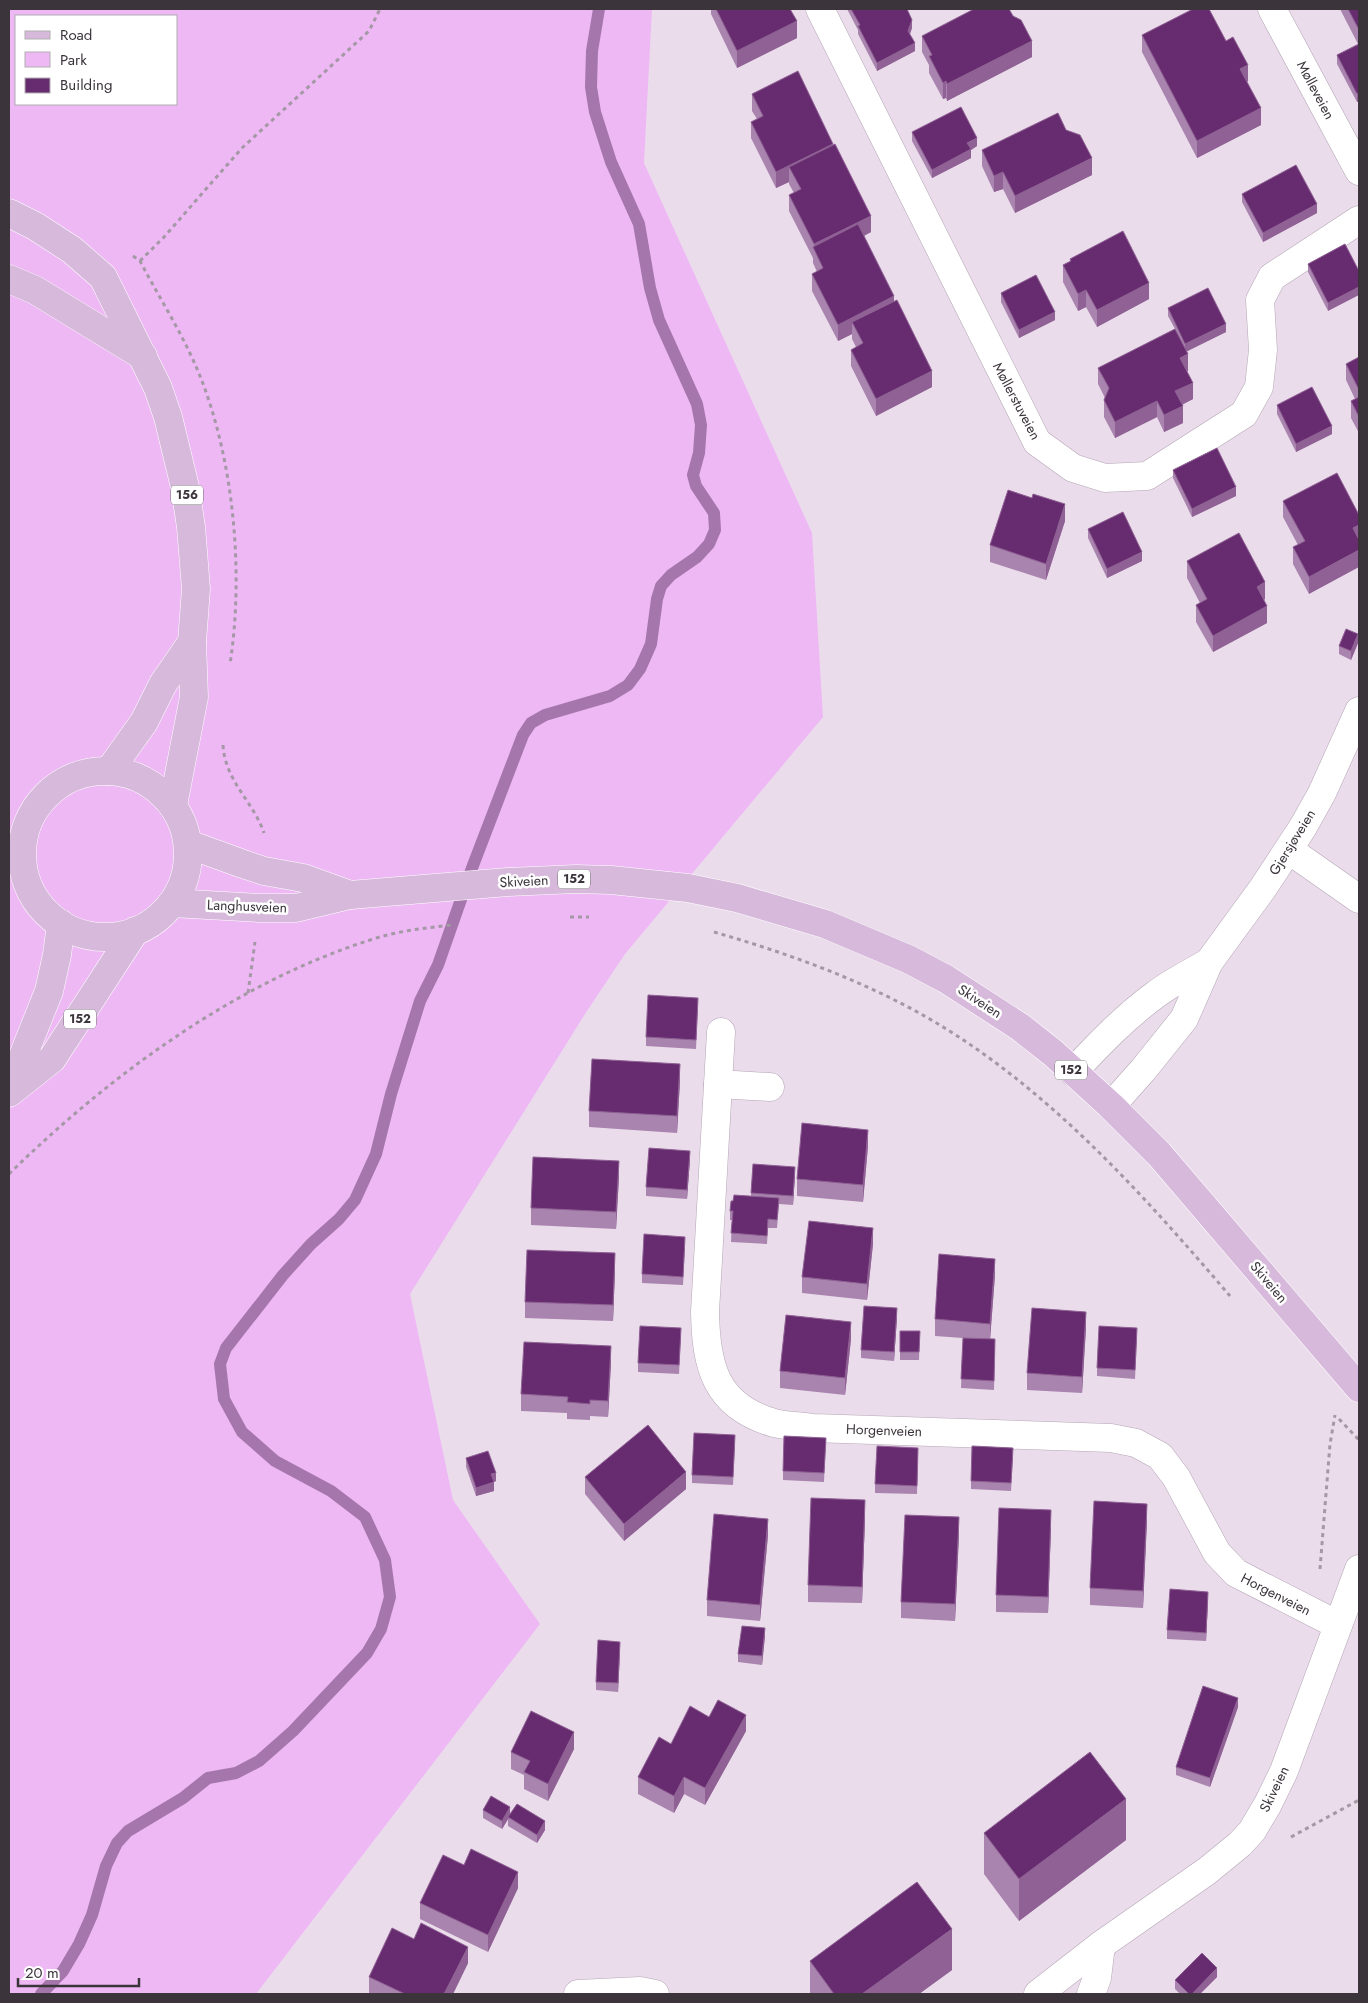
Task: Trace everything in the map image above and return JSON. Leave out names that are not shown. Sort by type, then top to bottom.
[{"type":"main road","name":"156","points":[[9,213],[35,226],[72,250],[103,277],[158,388],[168,417],[185,487],[195,565],[196,589],[192,642],[194,697],[172,805]]},
{"type":"main road","points":[[9,279],[35,290],[143,356]]},
{"type":"main road","points":[[109,771],[144,722],[163,684],[192,642]]},
{"type":"main road","name":"152","points":[[109,771],[127,774],[145,781],[160,791],[172,805],[182,823],[188,844],[187,865],[182,885],[172,903],[162,915],[135,931],[120,936],[105,937],[74,931],[61,924],[40,904],[32,892],[24,872],[22,850],[26,829],[35,809],[49,792],[67,780],[87,773],[109,771]]},
{"type":"main road","name":"Langhusveien","points":[[188,844],[264,871],[303,878],[350,895]]},
{"type":"main road","name":"Skiveien","points":[[460,886],[576,879],[620,881],[688,888],[737,898],[825,924],[908,959],[946,979],[1020,1027],[1111,1106],[1159,1154],[1359,1388]]},
{"type":"main road","name":"Langhusveien","points":[[172,903],[259,908],[301,906],[350,895],[460,886]]},
{"type":"main road","name":"152","points":[[9,1092],[48,991],[57,955],[61,924]]},
{"type":"main road","name":"152","points":[[9,1092],[52,1059],[135,931]]},
{"type":"street","name":"Møllerstuveien","points":[[820,9],[1037,442],[1072,468],[1105,478],[1147,476],[1244,414],[1259,387],[1263,350],[1260,300],[1272,277],[1359,220]]},
{"type":"street","name":"Mølleveien","points":[[1272,9],[1359,171]]},
{"type":"street","name":"Gjersjøveien","points":[[1111,1106],[1184,1019],[1209,962],[1289,850],[1322,793],[1359,712]]},
{"type":"street","points":[[1289,850],[1359,899]]},
{"type":"street","name":"Gjersjøveien","points":[[1073,1072],[1130,1015],[1157,994],[1209,962]]},
{"type":"street","name":"Horgenveien","points":[[722,1032],[705,1312],[708,1356],[713,1374],[731,1398],[742,1408],[766,1420],[797,1426],[1111,1438],[1136,1442],[1160,1456],[1172,1471],[1218,1553],[1236,1573],[1328,1620]]},
{"type":"street","points":[[718,1084],[770,1087]]},
{"type":"street","name":"Skiveien","points":[[1038,1994],[1101,1945],[1207,1871],[1240,1844],[1252,1831],[1284,1771],[1328,1620],[1359,1569]]},
{"type":"street","points":[[1091,1994],[1097,1978],[1101,1945]]},
{"type":"street","points":[[578,1994],[640,1990],[655,1994]]},
{"type":"path","points":[[140,261],[164,237],[242,148],[369,31],[380,9]]},
{"type":"path","points":[[565,917],[591,917]]},
{"type":"path","points":[[9,1174],[69,1118],[130,1071],[166,1044],[248,993],[297,969],[371,939],[402,931],[461,923]]},
{"type":"path","points":[[713,931],[770,949],[848,980],[927,1018],[964,1040],[1033,1092],[1076,1131],[1172,1229],[1231,1296]]},
{"type":"path","points":[[248,993],[255,938]]},
{"type":"path","points":[[1329,1408],[1359,1440]]},
{"type":"path","points":[[1328,1620],[1326,1481],[1335,1415]]},
{"type":"path","points":[[1284,1840],[1314,1826],[1359,1800]]},
{"type":"green space","points":[[9,9],[652,9],[644,163],[812,533],[823,717],[625,954],[585,1014],[410,1294],[453,1500],[540,1624],[256,1994],[9,1994]]},
{"type":"building","points":[[716,9],[790,9],[797,21],[737,51]]},
{"type":"building","points":[[851,9],[907,9],[912,20],[908,31],[915,43],[877,63]]},
{"type":"building","points":[[974,9],[1009,9],[1013,16],[1021,20],[1032,41],[947,84],[946,81],[943,83],[929,56],[932,55],[922,36]]},
{"type":"building","points":[[1193,9],[1209,9],[1226,41],[1233,37],[1248,65],[1240,69],[1261,108],[1197,141],[1142,35]]},
{"type":"building","points":[[1348,9],[1359,9],[1359,30]]},
{"type":"building","points":[[1359,44],[1359,92],[1357,94],[1337,55]]},
{"type":"building","points":[[798,71],[833,144],[776,172],[751,122],[763,116],[752,94]]},
{"type":"building","points":[[961,107],[977,138],[967,143],[971,149],[932,170],[912,132]]},
{"type":"building","points":[[1058,113],[1066,130],[1080,135],[1092,158],[1015,196],[1003,172],[994,176],[982,150]]},
{"type":"building","points":[[835,144],[871,216],[814,244],[789,195],[801,189],[789,167]]},
{"type":"building","points":[[1296,165],[1317,204],[1263,233],[1242,194]]},
{"type":"building","points":[[858,224],[894,296],[838,325],[812,274],[823,268],[813,247]]},
{"type":"building","points":[[1123,231],[1149,283],[1097,310],[1086,290],[1078,294],[1063,265],[1071,261],[1070,259]]},
{"type":"building","points":[[1345,244],[1359,271],[1359,287],[1328,303],[1308,264]]},
{"type":"building","points":[[1036,275],[1055,312],[1019,330],[1001,293]]},
{"type":"building","points":[[1208,288],[1226,324],[1185,344],[1168,308]]},
{"type":"building","points":[[897,300],[932,371],[876,399],[851,350],[863,343],[852,322]]},
{"type":"building","points":[[1175,329],[1188,354],[1180,358],[1193,383],[1175,391],[1183,406],[1164,415],[1157,401],[1115,422],[1104,400],[1109,388],[1098,368]]},
{"type":"building","points":[[1359,357],[1359,390],[1346,364]]},
{"type":"building","points":[[1312,387],[1332,426],[1296,444],[1277,405]]},
{"type":"building","points":[[1359,397],[1359,417],[1351,401]]},
{"type":"building","points":[[1217,448],[1236,487],[1192,509],[1173,470]]},
{"type":"building","points":[[1337,473],[1359,515],[1359,525],[1353,528],[1359,540],[1359,550],[1309,577],[1293,547],[1305,541],[1283,501]]},
{"type":"building","points":[[1008,490],[1032,498],[1033,494],[1065,504],[1046,564],[990,545]]},
{"type":"building","points":[[1123,512],[1142,552],[1107,569],[1088,529]]},
{"type":"building","points":[[1239,533],[1265,582],[1257,587],[1267,606],[1213,636],[1196,605],[1207,599],[1187,561]]},
{"type":"building","points":[[1346,629],[1358,634],[1351,651],[1339,646]]},
{"type":"building","points":[[648,995],[698,998],[696,1040],[646,1037]]},
{"type":"building","points":[[592,1059],[680,1064],[677,1116],[589,1111]]},
{"type":"building","points":[[802,1123],[868,1130],[863,1185],[797,1179]]},
{"type":"building","points":[[649,1148],[690,1151],[687,1190],[646,1187]]},
{"type":"building","points":[[533,1157],[619,1161],[616,1212],[531,1208]]},
{"type":"building","points":[[753,1164],[795,1167],[793,1196],[751,1193]]},
{"type":"building","points":[[734,1195],[779,1198],[777,1220],[768,1219],[767,1236],[731,1233],[733,1211],[730,1211]]},
{"type":"building","points":[[809,1221],[873,1228],[867,1284],[802,1277]]},
{"type":"building","points":[[644,1234],[685,1237],[683,1277],[642,1274]]},
{"type":"building","points":[[527,1250],[615,1253],[613,1305],[525,1302]]},
{"type":"building","points":[[939,1254],[995,1259],[990,1324],[935,1319]]},
{"type":"building","points":[[864,1306],[897,1308],[894,1352],[861,1350]]},
{"type":"building","points":[[1032,1308],[1086,1312],[1082,1377],[1027,1373]]},
{"type":"building","points":[[786,1315],[851,1322],[845,1378],[780,1371]]},
{"type":"building","points":[[640,1326],[681,1328],[679,1365],[638,1363]]},
{"type":"building","points":[[1099,1326],[1137,1328],[1135,1370],[1097,1368]]},
{"type":"building","points":[[900,1331],[920,1331],[919,1352],[900,1352]]},
{"type":"building","points":[[963,1338],[995,1339],[994,1381],[961,1379]]},
{"type":"building","points":[[524,1342],[611,1346],[608,1401],[590,1400],[590,1404],[567,1402],[568,1397],[521,1394]]},
{"type":"building","points":[[648,1425],[686,1472],[624,1524],[585,1477]]},
{"type":"building","points":[[694,1433],[735,1435],[733,1477],[692,1475]]},
{"type":"building","points":[[784,1436],[826,1438],[824,1473],[783,1471]]},
{"type":"building","points":[[877,1446],[918,1448],[917,1486],[875,1484]]},
{"type":"building","points":[[972,1446],[1013,1448],[1011,1483],[971,1481]]},
{"type":"building","points":[[488,1451],[496,1473],[491,1474],[494,1482],[476,1488],[466,1458]]},
{"type":"building","points":[[811,1498],[865,1500],[862,1587],[808,1585]]},
{"type":"building","points":[[1094,1501],[1147,1504],[1143,1591],[1090,1588]]},
{"type":"building","points":[[999,1508],[1051,1510],[1048,1597],[996,1595]]},
{"type":"building","points":[[714,1514],[768,1519],[760,1605],[707,1600]]},
{"type":"building","points":[[905,1515],[959,1517],[955,1604],[901,1602]]},
{"type":"building","points":[[1170,1589],[1208,1592],[1206,1633],[1167,1630]]},
{"type":"building","points":[[742,1626],[765,1628],[762,1656],[738,1654]]},
{"type":"building","points":[[598,1640],[620,1642],[618,1683],[596,1682]]},
{"type":"building","points":[[1203,1686],[1238,1698],[1210,1778],[1176,1767]]},
{"type":"building","points":[[718,1700],[746,1715],[705,1788],[684,1777],[674,1796],[638,1777],[659,1737],[671,1744],[690,1706],[709,1717]]},
{"type":"building","points":[[531,1711],[574,1732],[548,1784],[524,1772],[530,1761],[511,1752]]},
{"type":"building","points":[[1090,1752],[1126,1799],[1019,1879],[984,1833]]},
{"type":"building","points":[[491,1796],[510,1807],[502,1821],[483,1810]]},
{"type":"building","points":[[517,1804],[545,1821],[537,1835],[508,1817]]},
{"type":"building","points":[[471,1849],[518,1872],[488,1935],[420,1903],[443,1855],[464,1865]]},
{"type":"building","points":[[917,1882],[952,1929],[862,1994],[834,1994],[810,1961]]},
{"type":"building","points":[[421,1923],[468,1947],[444,1994],[405,1994],[369,1977],[392,1928],[414,1939]]},
{"type":"building","points":[[1202,1953],[1217,1968],[1192,1994],[1189,1994],[1175,1980]]},
{"type":"waterway","points":[[41,1994],[63,1971],[79,1944],[92,1915],[106,1866],[117,1843],[128,1831],[183,1798],[208,1778],[236,1773],[259,1761],[293,1731],[367,1653],[381,1629],[390,1597],[385,1560],[365,1517],[331,1491],[275,1461],[242,1432],[224,1399],[220,1364],[226,1348],[283,1275],[311,1244],[339,1219],[355,1200],[376,1154],[391,1094],[420,1001],[438,965],[472,868],[523,735],[531,723],[545,715],[610,696],[628,685],[640,669],[651,644],[657,599],[661,586],[671,575],[697,557],[709,544],[715,530],[714,513],[696,486],[693,475],[699,453],[701,425],[697,404],[659,320],[650,288],[639,224],[611,162],[595,112],[591,87],[592,51],[599,9]]}]
